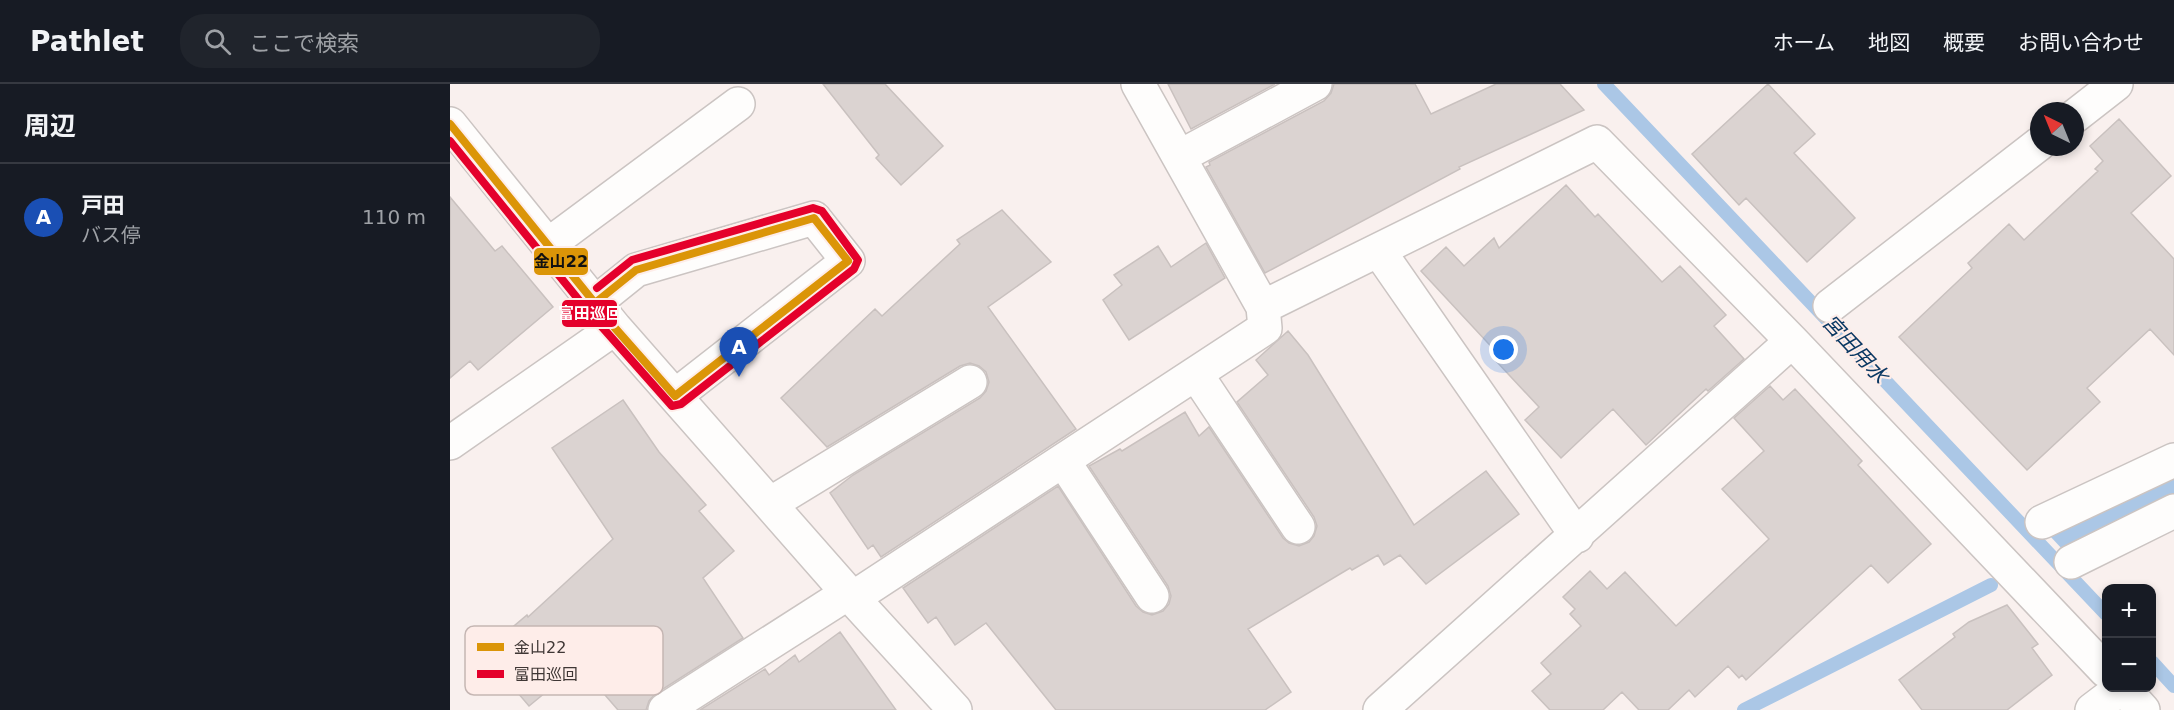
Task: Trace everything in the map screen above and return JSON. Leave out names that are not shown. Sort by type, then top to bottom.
[{"type":"street","points":[[665,710],[1064,462],[1265,328],[1263,307],[1138,84]]},
{"type":"street","points":[[1179,157],[1315,84]]},
{"type":"street","points":[[2084,109],[2116,84]]},
{"type":"street","points":[[548,245],[738,104]]},
{"type":"street","points":[[450,124],[605,316],[850,595],[955,710]]},
{"type":"street","points":[[1263,307],[1597,142],[1792,341],[2102,667]]},
{"type":"street","points":[[1830,306],[2030,151]]},
{"type":"street","points":[[450,443],[605,316],[636,270],[814,218],[848,261],[675,396]]},
{"type":"street","points":[[1379,251],[1577,536]]},
{"type":"street","points":[[1380,710],[1577,536],[1792,341]]},
{"type":"street","points":[[1196,374],[1298,527]]},
{"type":"street","points":[[770,504],[970,382]]},
{"type":"street","points":[[2042,522],[2174,460]]},
{"type":"street","points":[[1064,462],[1152,597]]},
{"type":"street","points":[[2071,562],[2174,511]]},
{"type":"street","points":[[2092,710],[2115,692]]},
{"type":"street","points":[[2127,692],[2143,710]]},
{"type":"water","points":[[2174,476],[2174,498],[2064,551],[2049,535]]},
{"type":"building","points":[[823,84],[885,84],[943,146],[901,185],[876,158],[879,155]]},
{"type":"building","points":[[1168,84],[1275,84],[1191,129]]},
{"type":"building","points":[[1334,84],[1415,84],[1431,114],[1496,84],[1560,84],[1584,110],[1459,167],[1460,169],[1265,273],[1206,167],[1210,165],[1209,162],[1324,101],[1331,93]]},
{"type":"building","points":[[1768,84],[1815,134],[1794,153],[1855,218],[1807,262],[1746,198],[1739,205],[1692,154]]},
{"type":"building","points":[[2119,119],[2171,176],[2131,213],[2174,259],[2174,355],[2150,329],[2087,388],[2100,402],[2027,470],[1899,337],[1972,268],[1968,263],[2009,224],[2024,240],[2098,171],[2095,169],[2103,161],[2090,146]]},
{"type":"building","points":[[1566,185],[1595,217],[1598,214],[1662,282],[1680,266],[1726,315],[1714,326],[1744,359],[1708,391],[1706,389],[1646,445],[1613,409],[1561,458],[1525,420],[1539,407],[1496,361],[1500,356],[1421,271],[1446,247],[1464,266],[1494,238],[1499,248]]},
{"type":"building","points":[[450,197],[495,251],[502,246],[553,307],[478,370],[470,361],[450,378]]},
{"type":"building","points":[[1002,210],[1051,262],[988,307],[1076,429],[881,557],[873,545],[868,549],[830,493],[853,475],[980,398],[989,382],[986,372],[970,363],[960,366],[827,447],[781,398],[875,309],[882,316],[960,244],[957,240]]},
{"type":"building","points":[[1206,243],[1225,278],[1129,340],[1103,300],[1122,285],[1114,275],[1158,246],[1171,267]]},
{"type":"building","points":[[1288,331],[1308,355],[1414,525],[1486,471],[1519,514],[1426,584],[1400,555],[1384,565],[1378,555],[1352,570],[1350,568],[1248,629],[1291,692],[1265,710],[1056,710],[986,623],[955,645],[936,617],[928,623],[903,588],[1058,486],[1136,606],[1152,615],[1163,611],[1169,604],[1171,596],[1168,586],[1089,466],[1120,449],[1122,451],[1185,412],[1199,436],[1209,427],[1283,538],[1299,546],[1309,542],[1317,526],[1314,517],[1237,402],[1268,375],[1256,360]]},
{"type":"building","points":[[1770,386],[1783,400],[1795,389],[1862,461],[1858,465],[1931,544],[1888,583],[1871,565],[1746,680],[1742,675],[1739,678],[1728,666],[1695,697],[1689,690],[1668,710],[1639,710],[1622,692],[1603,710],[1550,710],[1532,691],[1551,674],[1541,663],[1581,626],[1570,614],[1575,609],[1563,597],[1590,571],[1607,589],[1625,572],[1676,626],[1769,539],[1722,489],[1764,451],[1734,418]]},
{"type":"building","points":[[623,400],[659,452],[706,505],[699,511],[734,551],[703,578],[743,638],[663,689],[663,626],[514,626],[527,615],[528,617],[613,539],[552,448]]},
{"type":"building","points":[[2007,605],[2038,644],[2032,648],[2052,675],[2007,710],[1922,710],[1899,680],[1955,637],[1953,634],[1969,622]]},
{"type":"building","points":[[840,632],[896,710],[700,710],[765,669],[769,675],[795,655],[799,662]]},
{"type":"building","points":[[520,695],[542,695],[529,706]]},
{"type":"building","points":[[605,695],[654,695],[646,710],[618,710]]},
{"type":"waterway","name":"宮田用水","points":[[1604,84],[2102,610]]},
{"type":"waterway","points":[[1744,710],[1991,585]]},
{"type":"waterway","name":"宮田用水","points":[[2156,666],[2174,686]]},
{"type":"transit line","name":"金山22","points":[[450,124],[615,328],[675,396]]},
{"type":"transit line","name":"富田巡回","points":[[450,141],[587,310],[672,406],[681,404],[854,269],[858,260],[822,211],[813,208],[632,260],[597,288]]},
{"type":"transit line","name":"金山22","points":[[595,303],[636,270],[814,218],[848,261]]},
{"type":"transit line","name":"金山22","points":[[675,396],[848,261]]},
{"type":"place","name":"戸田","points":[[739,377]]}]
